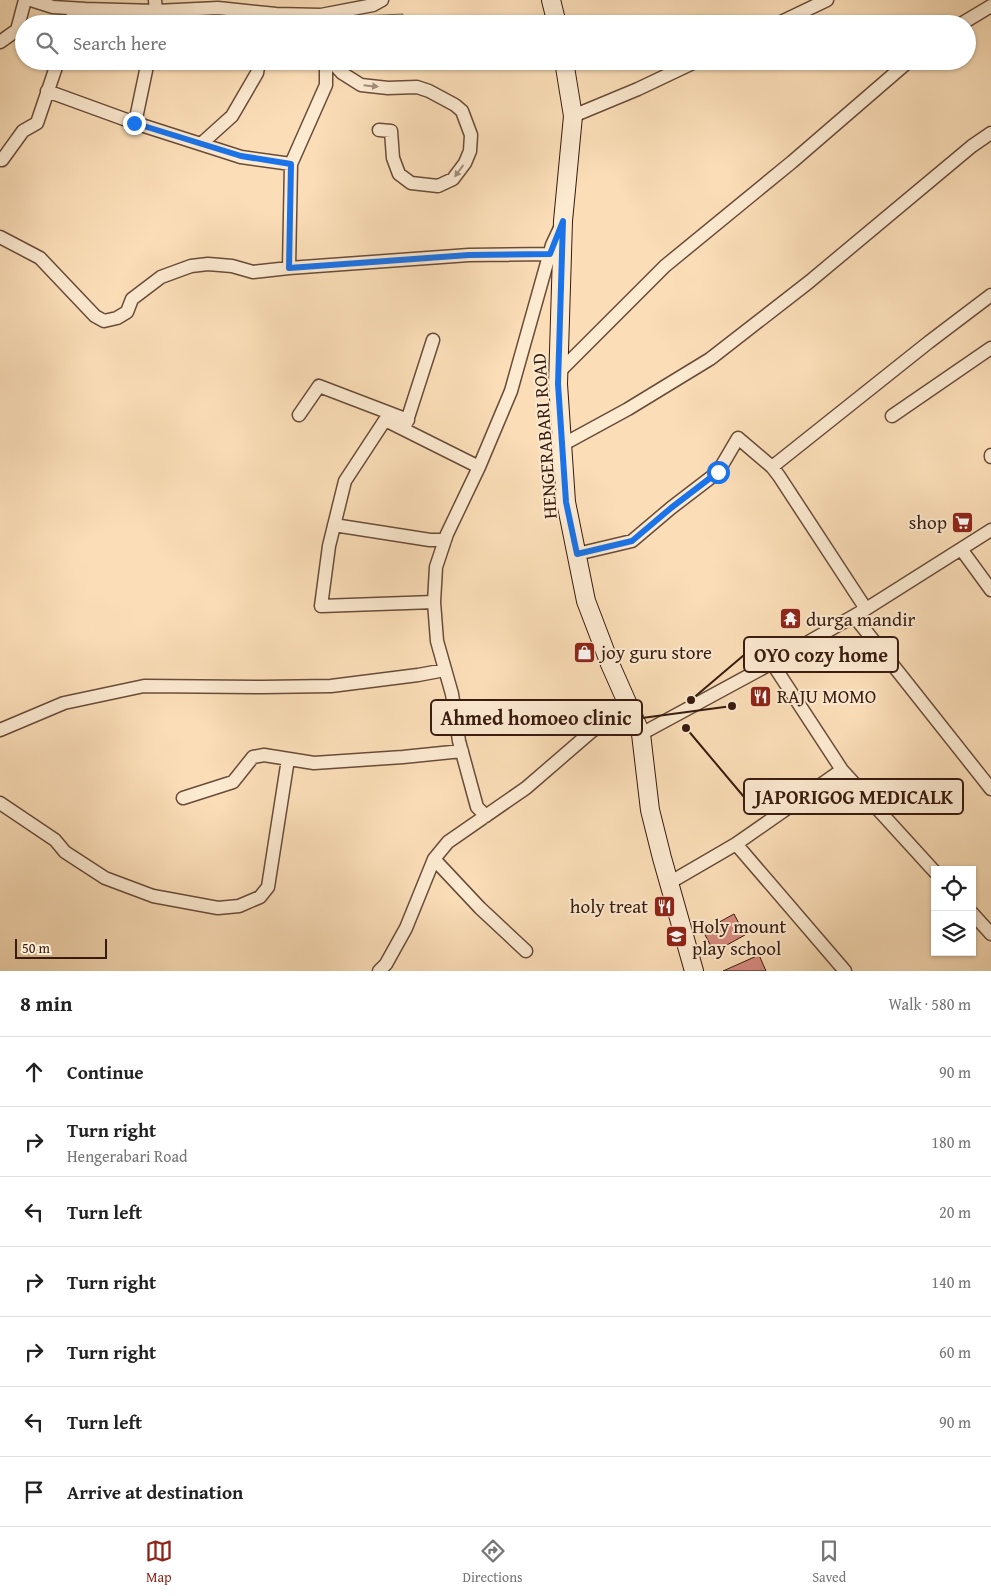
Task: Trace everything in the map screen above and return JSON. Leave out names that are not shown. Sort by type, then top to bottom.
[{"type":"main road","points":[[551,0],[555,15]]},
{"type":"main road","name":"HENGERABARI ROAD","points":[[565,70],[573,116],[563,221],[559,372],[566,502],[586,601],[628,708],[641,734],[650,810],[694,971]]},
{"type":"street","points":[[21,15],[25,0]]},
{"type":"street","points":[[31,0],[53,7],[80,6],[155,12],[218,8],[252,15]]},
{"type":"street","points":[[336,15],[373,5],[382,0]]},
{"type":"street","points":[[795,15],[827,0]]},
{"type":"street","points":[[976,15],[991,6]]},
{"type":"street","points":[[0,42],[15,31]]},
{"type":"street","points":[[0,160],[2,160],[23,130],[37,123],[55,70]]},
{"type":"street","points":[[134,123],[146,70]]},
{"type":"street","points":[[202,144],[232,116],[257,70]]},
{"type":"street","points":[[289,268],[291,164],[326,85],[326,70]]},
{"type":"street","points":[[339,70],[361,85],[388,88],[417,87],[429,91],[455,105],[462,111],[471,135],[470,151],[454,179],[438,186],[411,183],[399,174],[393,158],[391,131],[379,130]]},
{"type":"street","points":[[573,116],[678,70]]},
{"type":"street","points":[[559,372],[665,266],[792,162],[899,70]]},
{"type":"street","points":[[47,91],[134,123],[241,156],[291,164]]},
{"type":"street","points":[[562,445],[628,409],[710,359],[809,282],[972,146],[991,133]]},
{"type":"street","points":[[486,816],[477,807],[462,751],[452,694],[437,641],[434,602],[436,567],[445,540],[479,467],[511,390],[550,254],[563,221]]},
{"type":"street","points":[[0,237],[40,258],[95,316],[104,321],[117,318],[127,312],[132,299],[161,277],[191,266],[208,264],[232,266],[253,272],[469,255],[550,254]]},
{"type":"street","points":[[772,468],[929,342],[991,295]]},
{"type":"street","points":[[406,425],[433,340]]},
{"type":"street","points":[[892,416],[991,348]]},
{"type":"street","points":[[299,415],[319,386],[406,425],[479,467]]},
{"type":"street","points":[[406,425],[385,420],[345,481],[329,546],[321,606],[434,602]]},
{"type":"street","points":[[577,554],[632,541],[718,472],[738,438],[772,468],[866,609]]},
{"type":"street","points":[[334,526],[430,540],[445,540]]},
{"type":"street","points":[[641,734],[854,616],[991,530]]},
{"type":"street","points":[[961,549],[991,590]]},
{"type":"street","points":[[854,616],[991,789]]},
{"type":"street","points":[[772,663],[842,770],[931,868]]},
{"type":"street","points":[[0,730],[64,704],[144,686],[331,686],[445,670]]},
{"type":"street","points":[[379,971],[386,964],[406,928],[434,859],[448,842],[526,788],[592,731],[628,708]]},
{"type":"street","points":[[183,798],[233,782],[253,757],[264,755],[314,763],[462,751]]},
{"type":"street","points":[[0,803],[55,840],[65,852],[105,878],[153,896],[218,908],[239,906],[260,897],[268,887],[288,759]]},
{"type":"street","points":[[669,883],[736,844],[842,770]]},
{"type":"street","points":[[736,844],[845,971]]},
{"type":"street","points":[[434,859],[480,908],[526,951]]},
{"type":"street","points":[[976,917],[991,934]]},
{"type":"building","points":[[734,914],[745,935],[714,952],[703,931]]},
{"type":"building","points":[[759,955],[766,971],[723,971]]},
{"type":"place","name":"shop","points":[[963,522]]},
{"type":"place","name":"durga mandir","points":[[790,619]]},
{"type":"place","name":"joy guru store","points":[[585,652]]},
{"type":"place","name":"RAJU MOMO","points":[[761,696]]},
{"type":"place","name":"OYO cozy home","points":[[691,700]]},
{"type":"place","name":"Ahmed homoeo clinic","points":[[732,706]]},
{"type":"place","name":"JAPORIGOG MEDICALK","points":[[686,728]]},
{"type":"place","name":"holy treat","points":[[664,906]]},
{"type":"place","name":"Holy mount play school","points":[[676,937]]},
{"type":"route","points":[[134,123],[241,156],[291,164],[289,268],[469,255],[550,254],[563,221],[558,384],[566,502],[577,554],[632,541],[718,472]]}]
